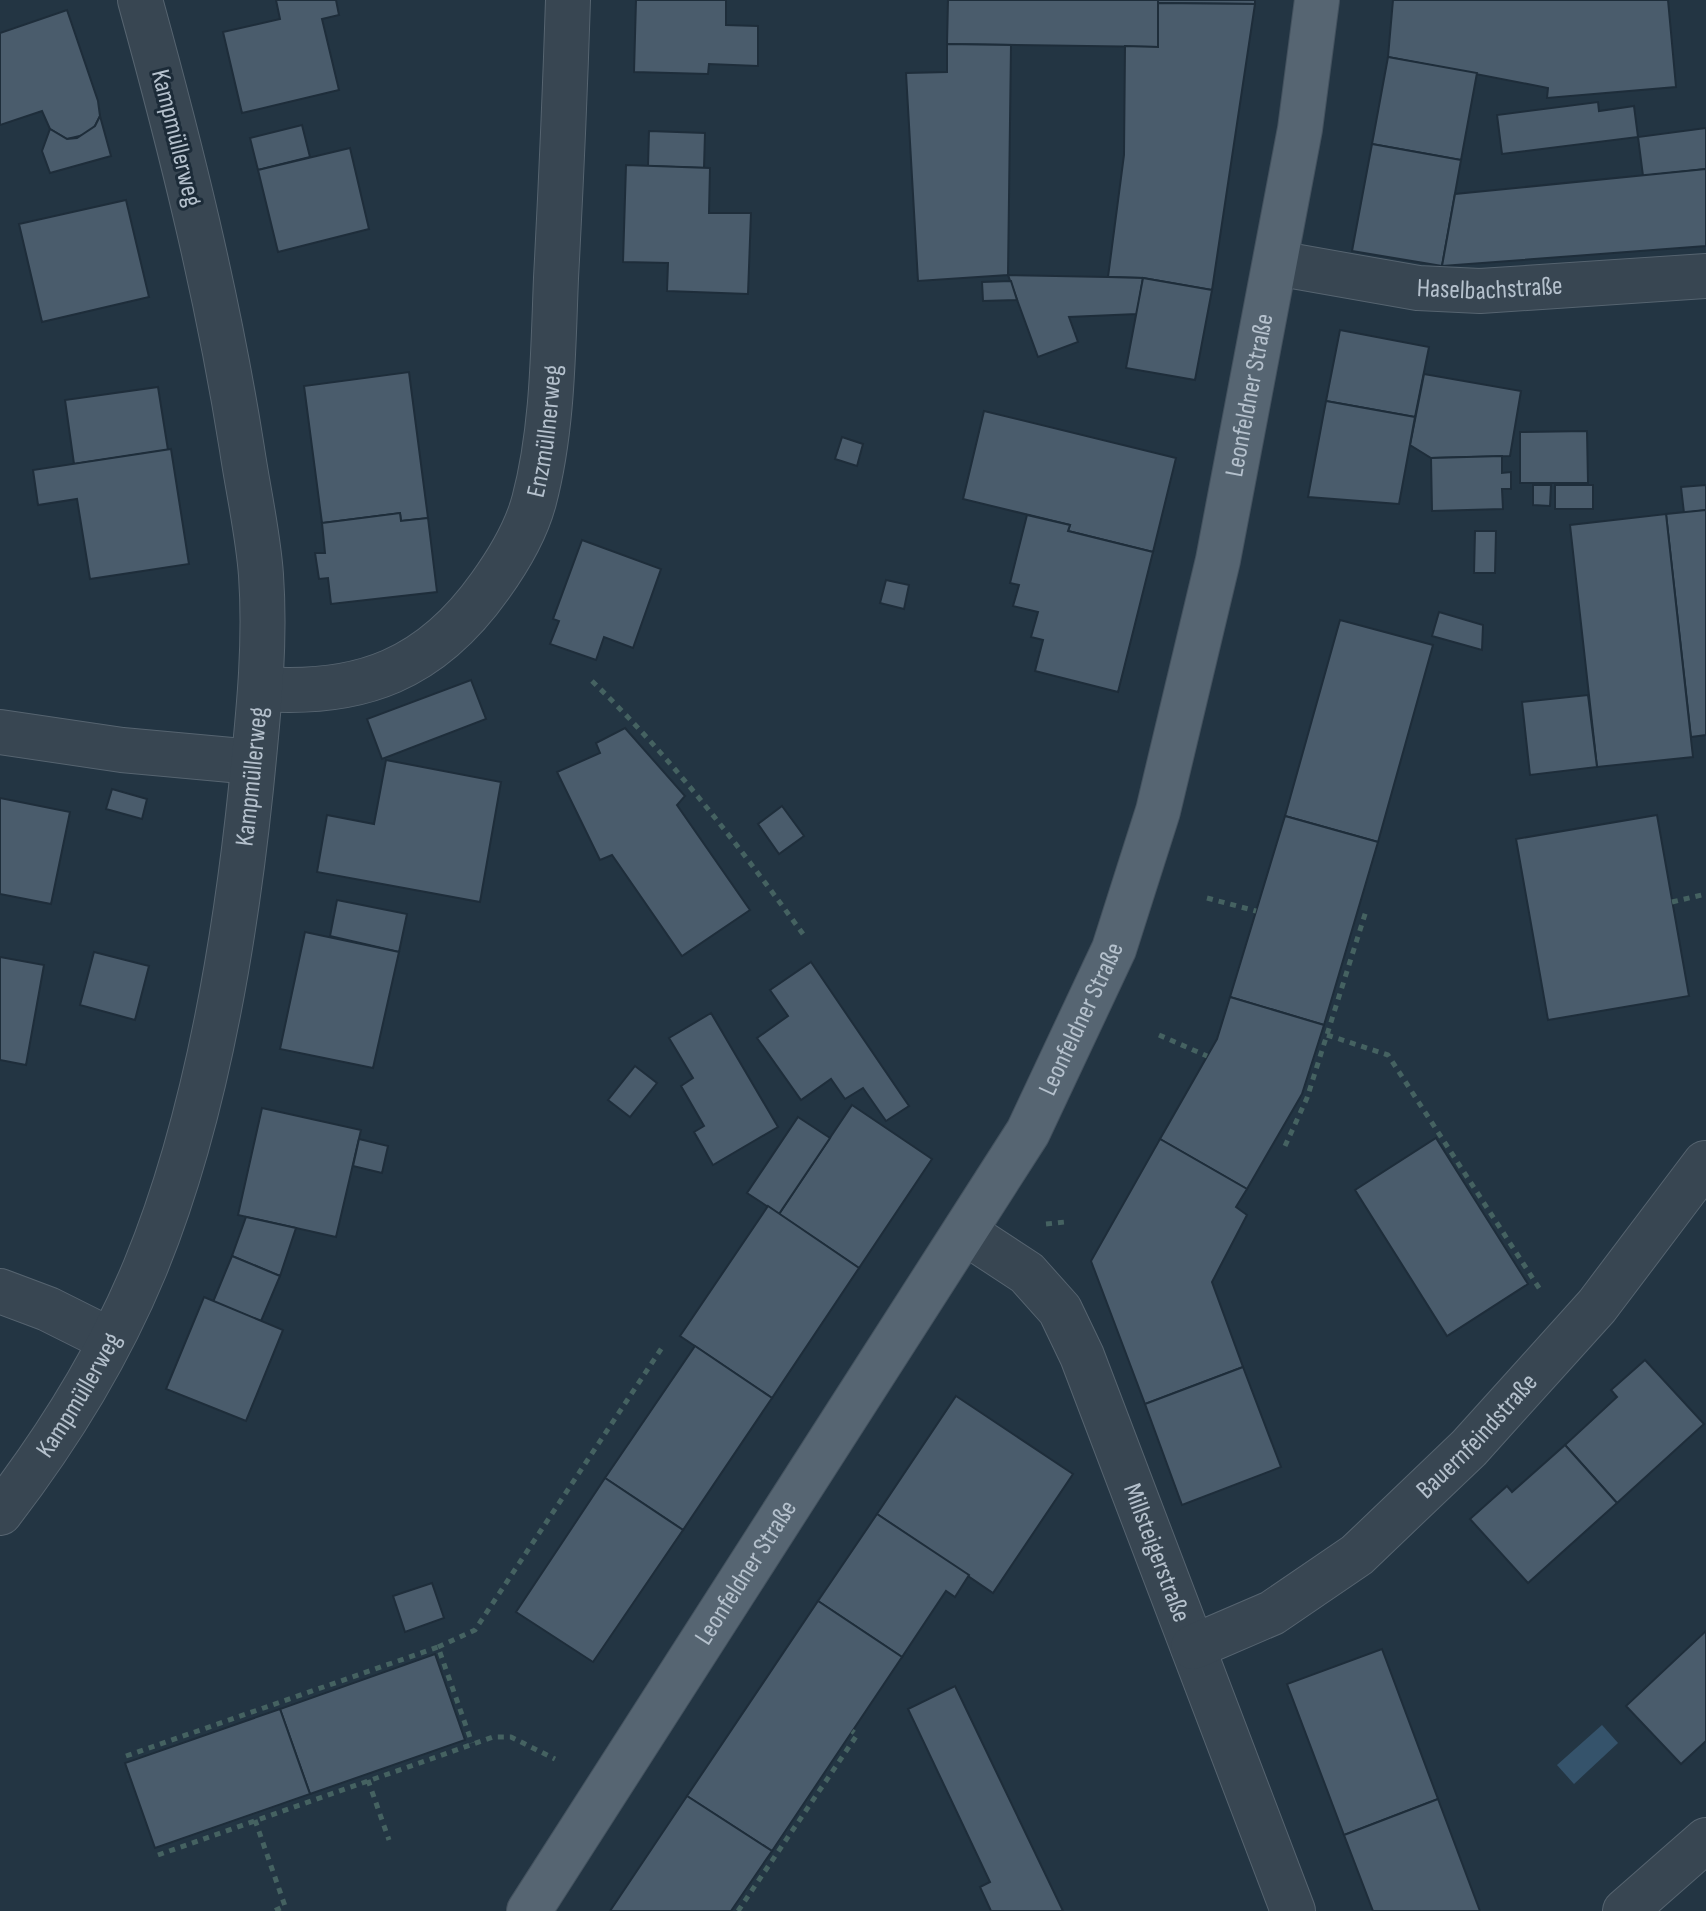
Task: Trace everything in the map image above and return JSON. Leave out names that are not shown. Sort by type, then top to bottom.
[{"type":"main road","name":"Leonfeldner Straße","points":[[529,1911],[1028,1132],[1082,1022],[1128,913],[1190,689],[1276,263],[1300,129],[1317,0]]},
{"type":"street","name":"Kampmüllerweg","points":[[0,1513],[62,1425],[110,1340],[145,1270],[181,1160],[236,912],[261,689],[261,569],[234,398],[188,173],[140,0]]},
{"type":"street","name":"Enzmüllnerweg","points":[[261,689],[302,692],[352,685],[417,661],[464,623],[508,561],[534,503],[545,438],[553,349],[568,0]]},
{"type":"street","name":"Haselbachstraße","points":[[1276,263],[1418,288],[1480,291],[1706,276]]},
{"type":"street","points":[[0,732],[122,750],[253,762]]},
{"type":"street","name":"Bauernfeindstraße","points":[[1193,1647],[1272,1613],[1357,1555],[1469,1448],[1597,1306],[1705,1163]]},
{"type":"street","name":"Millsteigerstraße","points":[[966,1233],[1027,1273],[1060,1310],[1082,1356],[1293,1911]]},
{"type":"street","points":[[0,1291],[48,1309],[110,1340]]},
{"type":"street","points":[[1625,1911],[1706,1840]]},
{"type":"path","points":[[592,681],[637,724],[686,782],[803,934]]},
{"type":"path","points":[[1672,902],[1706,894]]},
{"type":"path","points":[[1207,898],[1256,911]]},
{"type":"path","points":[[1285,1146],[1307,1098],[1366,911]]},
{"type":"path","points":[[1159,1035],[1207,1056]]},
{"type":"path","points":[[1327,1035],[1388,1055],[1544,1296]]},
{"type":"path","points":[[126,1756],[438,1647],[475,1630],[663,1346]]},
{"type":"path","points":[[438,1647],[472,1743]]},
{"type":"path","points":[[738,1911],[857,1735],[852,1731]]},
{"type":"path","points":[[158,1855],[493,1737],[511,1737],[555,1759]]},
{"type":"path","points":[[368,1780],[389,1840]]},
{"type":"path","points":[[255,1820],[285,1906],[274,1911]]},
{"type":"water","points":[[1602,1725],[1618,1743],[1574,1784],[1557,1765]]},
{"type":"building","points":[[276,0],[336,0],[339,15],[322,19],[339,90],[242,113],[223,32],[280,19]]},
{"type":"building","points":[[636,0],[726,0],[726,25],[758,26],[758,66],[709,64],[708,74],[634,72]]},
{"type":"building","points":[[948,0],[1158,0],[1158,47],[947,44]]},
{"type":"building","points":[[1158,0],[1255,0],[1255,4],[1158,3]]},
{"type":"building","points":[[1393,0],[1668,0],[1676,87],[1547,98],[1548,88],[1388,57]]},
{"type":"building","points":[[1158,3],[1255,4],[1212,290],[1143,278],[1108,277],[1124,155],[1125,46],[1158,47]]},
{"type":"building","points":[[67,10],[98,101],[100,116],[95,126],[88,134],[67,139],[50,129],[42,111],[0,125],[0,33]]},
{"type":"building","points":[[947,44],[1011,45],[1008,275],[918,281],[906,73],[947,72]]},
{"type":"building","points":[[1388,57],[1477,73],[1461,160],[1372,144]]},
{"type":"building","points":[[1598,102],[1599,111],[1634,106],[1638,137],[1502,154],[1497,115]]},
{"type":"building","points":[[100,116],[111,156],[50,173],[42,151],[50,129],[67,139],[77,138],[95,126]]},
{"type":"building","points":[[302,125],[310,157],[258,170],[250,138]]},
{"type":"building","points":[[1706,128],[1706,169],[1643,176],[1638,137]]},
{"type":"building","points":[[649,131],[705,133],[704,168],[648,166]]},
{"type":"building","points":[[1372,144],[1461,160],[1442,266],[1352,251]]},
{"type":"building","points":[[350,148],[369,229],[278,252],[258,170]]},
{"type":"building","points":[[626,165],[710,168],[709,213],[751,213],[748,294],[667,291],[668,263],[623,262]]},
{"type":"building","points":[[1706,169],[1706,246],[1442,266],[1455,194]]},
{"type":"building","points":[[126,200],[149,297],[42,322],[19,224]]},
{"type":"building","points":[[1008,275],[1143,278],[1137,314],[1069,317],[1078,342],[1038,357]]},
{"type":"building","points":[[1143,278],[1212,290],[1195,380],[1126,368]]},
{"type":"building","points":[[1011,281],[1017,300],[983,301],[982,282]]},
{"type":"building","points":[[1340,330],[1429,347],[1415,417],[1326,401]]},
{"type":"building","points":[[409,372],[428,518],[401,521],[400,513],[322,523],[304,386]]},
{"type":"building","points":[[1424,374],[1521,391],[1510,456],[1431,458],[1410,445]]},
{"type":"building","points":[[158,387],[168,450],[74,464],[65,400]]},
{"type":"building","points":[[1326,401],[1415,417],[1399,504],[1308,497]]},
{"type":"building","points":[[984,411],[1176,458],[1153,552],[1068,531],[1070,525],[963,499]]},
{"type":"building","points":[[1587,431],[1588,483],[1520,483],[1520,432]]},
{"type":"building","points":[[842,437],[863,444],[857,466],[835,459]]},
{"type":"building","points":[[171,449],[189,564],[90,579],[77,499],[38,505],[33,470]]},
{"type":"building","points":[[1502,456],[1502,473],[1511,472],[1511,489],[1502,489],[1503,509],[1432,511],[1431,458]]},
{"type":"building","points":[[1533,485],[1551,485],[1550,506],[1533,505]]},
{"type":"building","points":[[1555,485],[1593,485],[1593,509],[1555,509]]},
{"type":"building","points":[[1706,485],[1706,510],[1684,513],[1681,487]]},
{"type":"building","points":[[1706,510],[1706,735],[1691,737],[1666,514]]},
{"type":"building","points":[[400,513],[401,521],[428,518],[437,592],[331,604],[328,578],[319,579],[315,553],[325,553],[322,523]]},
{"type":"building","points":[[1666,514],[1693,757],[1597,767],[1570,525]]},
{"type":"building","points":[[1027,515],[1070,525],[1068,531],[1153,552],[1118,692],[1035,671],[1043,640],[1031,637],[1038,612],[1013,606],[1019,585],[1010,583]]},
{"type":"building","points":[[1475,531],[1496,531],[1495,573],[1474,573]]},
{"type":"building","points":[[582,540],[661,569],[633,648],[604,637],[596,660],[550,644],[559,621],[553,619]]},
{"type":"building","points":[[886,580],[909,585],[904,609],[880,603]]},
{"type":"building","points":[[1439,612],[1483,625],[1482,650],[1432,636]]},
{"type":"building","points":[[1340,620],[1433,645],[1378,842],[1285,816]]},
{"type":"building","points":[[471,680],[486,719],[382,759],[367,719]]},
{"type":"building","points":[[1588,695],[1597,767],[1530,775],[1522,702]]},
{"type":"building","points":[[625,728],[685,796],[677,805],[750,910],[682,956],[612,855],[600,860],[557,772],[600,753],[596,743]]},
{"type":"building","points":[[386,760],[501,782],[480,902],[317,872],[327,815],[374,824]]},
{"type":"building","points":[[112,789],[147,799],[142,819],[106,809]]},
{"type":"building","points":[[0,798],[70,812],[51,904],[0,894]]},
{"type":"building","points":[[782,806],[804,836],[779,854],[758,824]]},
{"type":"building","points":[[1657,815],[1689,996],[1548,1020],[1516,839]]},
{"type":"building","points":[[1285,816],[1378,842],[1324,1025],[1230,997]]},
{"type":"building","points":[[337,900],[407,914],[399,952],[330,936]]},
{"type":"building","points":[[305,932],[399,952],[373,1068],[280,1049]]},
{"type":"building","points":[[94,952],[149,966],[135,1020],[80,1005]]},
{"type":"building","points":[[0,957],[44,965],[26,1065],[0,1060]]},
{"type":"building","points":[[811,962],[909,1106],[886,1121],[863,1088],[845,1099],[831,1079],[801,1100],[757,1038],[788,1016],[770,990]]},
{"type":"building","points":[[1230,997],[1324,1025],[1302,1094],[1247,1189],[1160,1139],[1217,1039]]},
{"type":"building","points":[[711,1013],[778,1127],[713,1165],[694,1132],[704,1126],[681,1086],[693,1078],[669,1038]]},
{"type":"building","points":[[635,1066],[657,1083],[630,1117],[608,1100]]},
{"type":"building","points":[[852,1105],[932,1159],[859,1268],[779,1214]]},
{"type":"building","points":[[262,1108],[361,1130],[336,1237],[238,1215]]},
{"type":"building","points":[[798,1117],[830,1138],[779,1214],[747,1193]]},
{"type":"building","points":[[1436,1138],[1528,1284],[1447,1336],[1355,1190]]},
{"type":"building","points":[[359,1139],[388,1146],[382,1173],[353,1166]]},
{"type":"building","points":[[1160,1139],[1247,1189],[1236,1207],[1247,1215],[1212,1282],[1243,1367],[1145,1404],[1091,1261]]},
{"type":"building","points":[[768,1206],[859,1268],[772,1398],[680,1336]]},
{"type":"building","points":[[246,1217],[296,1228],[280,1276],[232,1256]]},
{"type":"building","points":[[232,1256],[280,1276],[261,1321],[213,1302]]},
{"type":"building","points":[[204,1297],[283,1330],[246,1421],[166,1389]]},
{"type":"building","points":[[695,1346],[772,1398],[683,1530],[605,1478]]},
{"type":"building","points":[[1645,1360],[1704,1424],[1617,1503],[1565,1445],[1617,1397],[1611,1390]]},
{"type":"building","points":[[1243,1367],[1281,1467],[1182,1505],[1145,1404]]},
{"type":"building","points":[[956,1396],[1073,1474],[993,1593],[877,1514]]},
{"type":"building","points":[[1565,1445],[1617,1503],[1528,1583],[1470,1519],[1507,1486],[1512,1492]]},
{"type":"building","points":[[605,1478],[683,1530],[593,1662],[516,1612]]},
{"type":"building","points":[[877,1514],[969,1575],[955,1597],[946,1591],[902,1657],[818,1601]]},
{"type":"building","points":[[432,1583],[444,1618],[405,1632],[393,1596]]},
{"type":"building","points":[[818,1601],[902,1657],[772,1851],[687,1796]]},
{"type":"building","points":[[1706,1631],[1706,1741],[1681,1764],[1626,1706]]},
{"type":"building","points":[[1382,1649],[1438,1799],[1344,1835],[1287,1684]]},
{"type":"building","points":[[435,1654],[465,1740],[310,1794],[280,1709]]},
{"type":"building","points":[[955,1686],[1063,1911],[991,1911],[980,1887],[990,1882],[908,1709]]},
{"type":"building","points":[[280,1709],[310,1794],[155,1848],[125,1763]]},
{"type":"building","points":[[687,1796],[772,1851],[731,1911],[610,1911]]},
{"type":"building","points":[[1438,1799],[1480,1911],[1373,1911],[1344,1835]]}]
